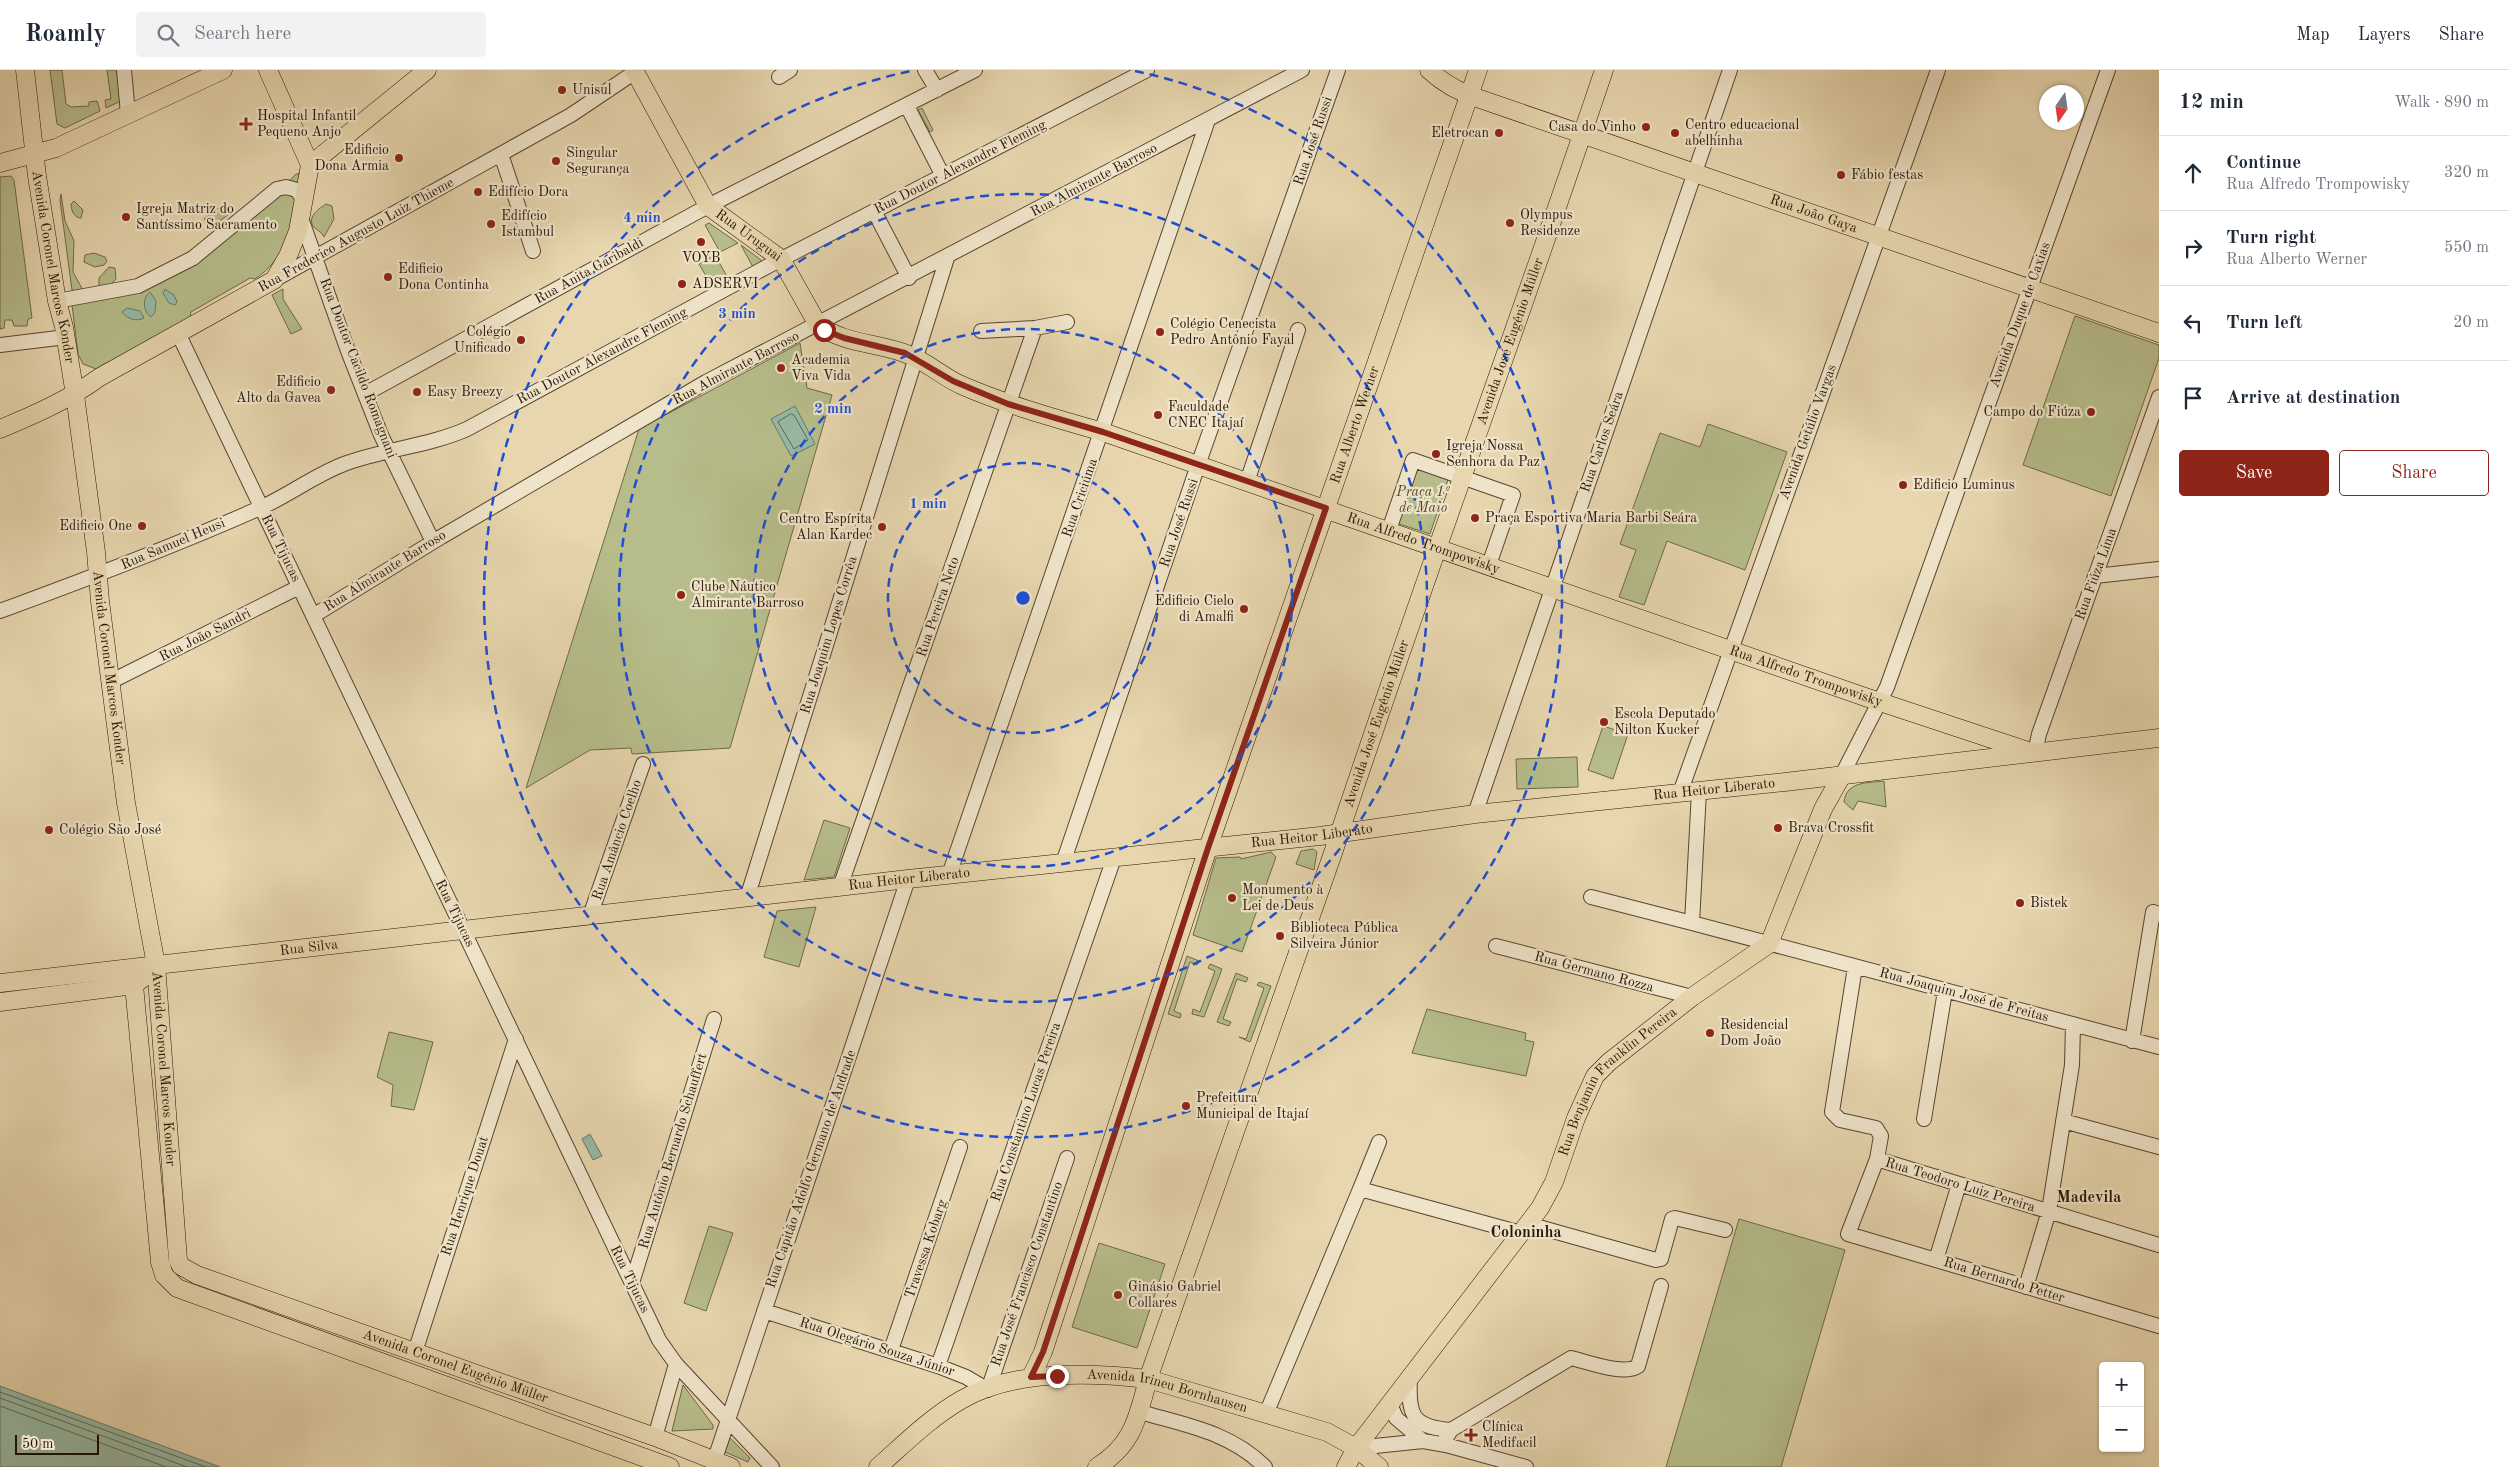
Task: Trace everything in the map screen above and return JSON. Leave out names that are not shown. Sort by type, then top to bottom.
[{"type":"main road","name":"Avenida Coronel Marcos Konder","points":[[25,70],[57,301],[66,337],[75,395],[126,803],[156,965],[176,1253],[181,1266]]},
{"type":"main road","points":[[0,163],[56,148],[223,70]]},
{"type":"main road","points":[[268,70],[310,165],[303,210],[294,244],[274,280]]},
{"type":"main road","points":[[310,165],[427,70]]},
{"type":"main road","name":"Rua João Gaya","points":[[1429,70],[1439,80],[1470,96],[2159,333]]},
{"type":"main road","name":"Rua Alberto Werner","points":[[1031,1377],[1041,1359],[1208,848],[1478,70]]},
{"type":"main road","name":"Avenida José Eugênio Müller","points":[[1098,1467],[1113,1457],[1125,1443],[1140,1412],[1148,1379],[1604,70]]},
{"type":"main road","name":"Rua Uruguai","points":[[634,71],[708,206],[782,259],[818,325]]},
{"type":"main road","name":"Rua Frederico Augusto Luiz Thieme","points":[[0,428],[45,411],[75,395],[100,377],[274,280]]},
{"type":"main road","name":"Rua Alfredo Trompowisky","points":[[818,325],[844,338],[887,348],[916,358],[953,381],[1008,404],[1103,432],[2035,753]]},
{"type":"main road","name":"Rua Heitor Liberato","points":[[464,930],[908,879],[1339,834],[1475,814],[1699,791],[2159,738]]},
{"type":"main road","points":[[1768,944],[1823,809],[1842,775]]},
{"type":"main road","name":"Rua Silva","points":[[0,983],[464,930]]},
{"type":"main road","name":"Rua Benjamin Franklin Pereira","points":[[1346,1467],[1356,1448],[1540,1208],[1554,1182],[1576,1118],[1595,1076],[1609,1062],[1692,997],[1768,944]]},
{"type":"main road","points":[[0,1002],[134,985],[156,965]]},
{"type":"main road","name":"Avenida Coronel Marcos Konder","points":[[134,985],[160,1262],[164,1275]]},
{"type":"main road","name":"Avenida Coronel Eugênio Müller","points":[[181,1266],[196,1275],[715,1459],[731,1467]]},
{"type":"main road","name":"Avenida Coronel Eugênio Müller","points":[[164,1275],[177,1288],[670,1467]]},
{"type":"main road","name":"Avenida Irineu Bornhausen","points":[[878,1467],[935,1417],[963,1399],[1031,1377],[1111,1376],[1148,1379],[1327,1432],[1356,1448],[1379,1467]]},
{"type":"street","points":[[124,70],[128,114]]},
{"type":"street","points":[[925,70],[937,90]]},
{"type":"street","name":"Rua Anita Garibaldi","points":[[365,394],[708,206],[907,106],[974,70]]},
{"type":"street","name":"Rua Doutor Alexandre Fleming","points":[[261,507],[335,468],[371,455],[453,436],[782,259],[1147,70]]},
{"type":"street","name":"Rua Almirante Barroso","points":[[313,616],[433,542],[706,382],[909,278],[1302,70]]},
{"type":"street","name":"Rua José Russi","points":[[1062,863],[1198,465],[1338,70]]},
{"type":"street","name":"Rua Carlos Seára","points":[[1475,814],[1730,70]]},
{"type":"street","name":"Avenida Getúlio Vargas","points":[[1680,793],[1938,70]]},
{"type":"street","name":"Avenida Duque de Caxias","points":[[1880,701],[1887,687],[2108,70]]},
{"type":"street","name":"Rua Frederico Augusto Luiz Thieme","points":[[274,280],[571,115],[634,71]]},
{"type":"street","points":[[907,106],[943,176]]},
{"type":"street","name":"Rua Criciúma","points":[[949,875],[1103,432],[1208,120]]},
{"type":"street","points":[[501,154],[533,251]]},
{"type":"street","points":[[57,301],[138,286],[193,258],[277,189],[286,187],[297,190],[303,210]]},
{"type":"street","name":"Rua Doutor Cacildo Romagnani","points":[[303,210],[315,257],[365,394],[389,451],[433,542]]},
{"type":"street","points":[[874,211],[909,278]]},
{"type":"street","name":"Rua Joaquim Lopes Corrêa","points":[[746,898],[947,258]]},
{"type":"street","points":[[982,331],[1035,328],[1067,322]]},
{"type":"street","name":"Rua Pereira Neto","points":[[840,887],[1035,328]]},
{"type":"street","points":[[1246,482],[1298,330]]},
{"type":"street","name":"Rua Tijucas","points":[[178,333],[659,1340],[676,1364],[772,1467]]},
{"type":"street","points":[[0,345],[66,337]]},
{"type":"street","name":"Rua Fiúza Lima","points":[[2035,753],[2039,734],[2159,399]]},
{"type":"street","points":[[1389,530],[1413,460],[1513,495],[1489,565]]},
{"type":"street","name":"Rua Samuel Heusi","points":[[0,611],[98,575],[261,507]]},
{"type":"street","points":[[2095,576],[2159,569]]},
{"type":"street","name":"Rua João Sandri","points":[[110,682],[299,587]]},
{"type":"street","points":[[1842,775],[1880,701]]},
{"type":"street","name":"Rua Amâncio Coelho","points":[[590,916],[643,764]]},
{"type":"street","points":[[1692,923],[1699,791]]},
{"type":"street","name":"Rua Constantino Lucas Pereira","points":[[938,1366],[1114,858]]},
{"type":"street","name":"Rua Capitão Adolfo Germano de Andrade","points":[[715,1459],[908,879]]},
{"type":"street","name":"Rua Joaquim José de Freitas","points":[[1591,896],[2159,1047]]},
{"type":"street","points":[[2132,1040],[2153,912],[2159,914]]},
{"type":"street","name":"Rua Germano Rozza","points":[[1496,946],[1692,997]]},
{"type":"street","points":[[1854,967],[1832,1112],[1840,1120],[1879,1130],[1881,1136],[1877,1160]]},
{"type":"street","points":[[1924,1119],[1945,991]]},
{"type":"street","name":"Rua Antônio Bernardo Schauffert","points":[[632,1283],[714,1019]]},
{"type":"street","points":[[2026,1287],[2049,1211],[2072,1065],[2073,1024]]},
{"type":"street","name":"Rua Henrique Douat","points":[[415,1352],[516,1040]]},
{"type":"street","points":[[2063,1121],[2159,1147]]},
{"type":"street","points":[[1266,1414],[1379,1142]]},
{"type":"street","name":"Travessa Kobarg","points":[[891,1350],[960,1147]]},
{"type":"street","name":"Rua José Francisco Constantino","points":[[988,1390],[1067,1158]]},
{"type":"street","name":"Rua Teodoro Luiz Pereira","points":[[1877,1160],[2159,1245]]},
{"type":"street","name":"Rua Bernardo Petter","points":[[1877,1160],[1848,1234],[2159,1326]]},
{"type":"street","points":[[1936,1260],[1959,1184]]},
{"type":"street","points":[[1360,1189],[1656,1260],[1662,1259],[1672,1220],[1675,1218],[1726,1230]]},
{"type":"street","points":[[1446,1445],[1446,1438],[1451,1430],[1571,1358],[1620,1370],[1633,1370],[1642,1360],[1662,1286]]},
{"type":"street","name":"Rua Olegário Souza Júnior","points":[[764,1311],[938,1366],[966,1377],[988,1390]]},
{"type":"street","points":[[655,1438],[676,1364]]},
{"type":"street","points":[[1410,1379],[1409,1402],[1419,1423],[1427,1427],[1451,1430]]},
{"type":"street","points":[[1390,1404],[1396,1418],[1423,1441]]},
{"type":"street","points":[[1140,1412],[1202,1428],[1236,1444],[1265,1467]]},
{"type":"street","points":[[1356,1448],[1423,1441],[1446,1445],[1526,1467]]},
{"type":"green space","points":[[50,70],[62,70],[66,104],[71,107],[89,106],[89,102],[97,101],[100,111],[65,128],[57,124]]},
{"type":"green space","points":[[107,70],[117,70],[121,101],[106,108],[105,100],[111,99]]},
{"type":"green space","points":[[922,108],[933,130],[930,132],[918,110]]},
{"type":"green space","points":[[299,173],[298,202],[295,218],[284,246],[266,270],[255,279],[250,278],[191,312],[190,317],[96,369],[83,364],[78,354],[72,305],[133,292],[277,194]]},
{"type":"green space","points":[[11,176],[14,180],[32,318],[28,319],[27,326],[14,326],[12,320],[5,320],[4,328],[0,329],[0,177]]},
{"type":"green space","points":[[61,194],[65,221],[74,241],[73,272],[85,294],[72,290],[60,200]]},
{"type":"green space","points":[[74,201],[83,210],[81,218],[76,217],[72,211],[71,204]]},
{"type":"green space","points":[[326,204],[332,206],[334,219],[324,237],[313,226],[312,219],[315,213]]},
{"type":"green space","points":[[220,207],[229,214],[211,228],[204,219]]},
{"type":"green space","points":[[709,223],[738,243],[720,252],[705,225]]},
{"type":"green space","points":[[741,245],[761,260],[762,262],[753,267]]},
{"type":"green space","points":[[94,253],[105,257],[107,261],[104,265],[95,267],[84,262],[85,255]]},
{"type":"green space","points":[[715,255],[729,280],[713,288],[699,264]]},
{"type":"green space","points":[[109,267],[115,268],[116,279],[108,287],[99,286],[99,278]]},
{"type":"green space","points":[[283,289],[283,299],[302,329],[291,334],[272,295]]},
{"type":"green space","name":"Campo do Fiúza","points":[[2075,316],[2159,345],[2159,358],[2111,496],[2023,465]]},
{"type":"green space","name":"Clube Náutico Almirante Barroso","points":[[800,343],[807,388],[832,395],[730,748],[632,754],[631,748],[590,750],[526,788],[639,429]]},
{"type":"green space","points":[[1708,424],[1787,452],[1745,570],[1667,541],[1644,605],[1619,597],[1636,550],[1620,544],[1660,433],[1700,447]]},
{"type":"green space","name":"Praça 1º de Maio","points":[[1415,465],[1449,477],[1430,534],[1396,523]]},
{"type":"green space","points":[[1603,726],[1628,734],[1613,779],[1588,770]]},
{"type":"green space","points":[[1577,757],[1578,787],[1517,789],[1516,759]]},
{"type":"green space","points":[[1884,781],[1886,807],[1858,801],[1853,810],[1844,802],[1849,790],[1853,787],[1859,784]]},
{"type":"green space","points":[[824,820],[850,828],[834,877],[804,880]]},
{"type":"green space","points":[[1313,849],[1317,852],[1314,870],[1296,864],[1301,851]]},
{"type":"green space","points":[[1271,852],[1276,857],[1242,952],[1193,935],[1216,858],[1240,857],[1241,859]]},
{"type":"green space","points":[[816,907],[799,967],[764,957],[777,911]]},
{"type":"green space","points":[[1187,956],[1199,961],[1197,965],[1190,962],[1174,1011],[1181,1014],[1180,1018],[1168,1014]]},
{"type":"green space","points":[[1210,964],[1222,969],[1204,1017],[1192,1014],[1193,1009],[1200,1012],[1215,971],[1208,968]]},
{"type":"green space","points":[[1236,973],[1248,978],[1246,982],[1237,979],[1223,1019],[1231,1022],[1229,1026],[1217,1022]]},
{"type":"green space","points":[[1259,982],[1271,986],[1250,1042],[1239,1037],[1246,1039],[1264,988],[1257,985]]},
{"type":"green space","points":[[1427,1009],[1526,1033],[1525,1040],[1534,1042],[1526,1076],[1412,1053]]},
{"type":"green space","points":[[389,1032],[433,1042],[414,1110],[391,1106],[393,1085],[377,1077]]},
{"type":"green space","points":[[1739,1219],[1845,1250],[1781,1467],[1666,1467]]},
{"type":"green space","points":[[709,1226],[733,1233],[706,1311],[684,1303]]},
{"type":"green space","name":"Ginásio Gabriel Collares","points":[[1099,1243],[1165,1264],[1137,1348],[1072,1327]]},
{"type":"green space","points":[[683,1385],[713,1425],[713,1429],[672,1431]]},
{"type":"green space","points":[[730,1438],[750,1458],[748,1462],[725,1452]]},
{"type":"water","points":[[165,289],[174,295],[177,302],[175,305],[169,303],[163,293]]},
{"type":"water","points":[[150,292],[156,301],[155,312],[151,317],[146,312],[144,305]]},
{"type":"water","points":[[127,308],[140,311],[144,318],[132,319],[122,312]]},
{"type":"water","points":[[795,406],[815,444],[791,456],[771,419]]},
{"type":"water","points":[[590,1134],[602,1156],[593,1160],[582,1139]]},
{"type":"water","points":[[0,1386],[220,1467],[0,1467]]},
{"type":"place","name":"Unisul","points":[[562,90]]},
{"type":"place","name":"Hospital Infantil Pequeno Anjo","points":[[246,124]]},
{"type":"place","name":"Casa do Vinho","points":[[1646,127]]},
{"type":"place","name":"Eletrocan","points":[[1499,133]]},
{"type":"place","name":"Centro educacional abelhinha","points":[[1675,133]]},
{"type":"place","name":"Edificio Dona Armia","points":[[399,158]]},
{"type":"place","name":"Singular Segurança","points":[[556,161]]},
{"type":"place","name":"Fábio festas","points":[[1841,175]]},
{"type":"place","name":"Edifício Dora","points":[[478,192]]},
{"type":"place","name":"Igreja Matriz do Santíssimo Sacramento","points":[[126,217]]},
{"type":"place","name":"Olympus Residenze","points":[[1510,223]]},
{"type":"place","name":"Edifício Istambul","points":[[491,224]]},
{"type":"place","name":"VOYB","points":[[701,242]]},
{"type":"place","name":"Edificio Dona Continha","points":[[388,277]]},
{"type":"place","name":"ADSERVI","points":[[682,284]]},
{"type":"place","name":"Colégio Cenecista Pedro Antônio Fayal","points":[[1160,332]]},
{"type":"place","name":"Colégio Unificado","points":[[521,340]]},
{"type":"place","name":"Academia Viva Vida","points":[[781,368]]},
{"type":"place","name":"Edificio Alto da Gavea","points":[[331,390]]},
{"type":"place","name":"Easy Breezy","points":[[417,392]]},
{"type":"place","name":"Campo do Fiúza","points":[[2091,412]]},
{"type":"place","name":"Faculdade CNEC Itajaí","points":[[1158,415]]},
{"type":"place","name":"Igreja Nossa Senhora da Paz","points":[[1436,454]]},
{"type":"place","name":"Edificio Luminus","points":[[1903,485]]},
{"type":"place","name":"Praça Esportiva Maria Barbi Seára","points":[[1475,518]]},
{"type":"place","name":"Edificio One","points":[[142,526]]},
{"type":"place","name":"Centro Espírita Alan Kardec","points":[[882,527]]},
{"type":"place","name":"Clube Náutico Almirante Barroso","points":[[681,595]]},
{"type":"place","name":"Edificio Cielo di Amalfi","points":[[1244,609]]},
{"type":"place","name":"Escola Deputado Nilton Kucker","points":[[1604,722]]},
{"type":"place","name":"Brava Crossfit","points":[[1778,828]]},
{"type":"place","name":"Colégio São José","points":[[49,830]]},
{"type":"place","name":"Monumento à Lei de Deus","points":[[1232,898]]},
{"type":"place","name":"Bistek","points":[[2020,903]]},
{"type":"place","name":"Biblioteca Pública Silveira Júnior","points":[[1280,936]]},
{"type":"place","name":"Residencial Dom João","points":[[1710,1033]]},
{"type":"place","name":"Prefeitura Municipal de Itajaí","points":[[1186,1106]]},
{"type":"place","name":"Ginásio Gabriel Collares","points":[[1118,1295]]},
{"type":"place","name":"Clínica Medifacil","points":[[1471,1435]]},
{"type":"district","name":"Madevila","points":[[2089,1198]]},
{"type":"district","name":"Coloninha","points":[[1526,1233]]},
{"type":"route","points":[[824,330],[844,338],[905,353],[953,381],[1008,404],[1103,432],[1326,508],[1208,848],[1041,1359],[1031,1377],[1057,1376]]}]
